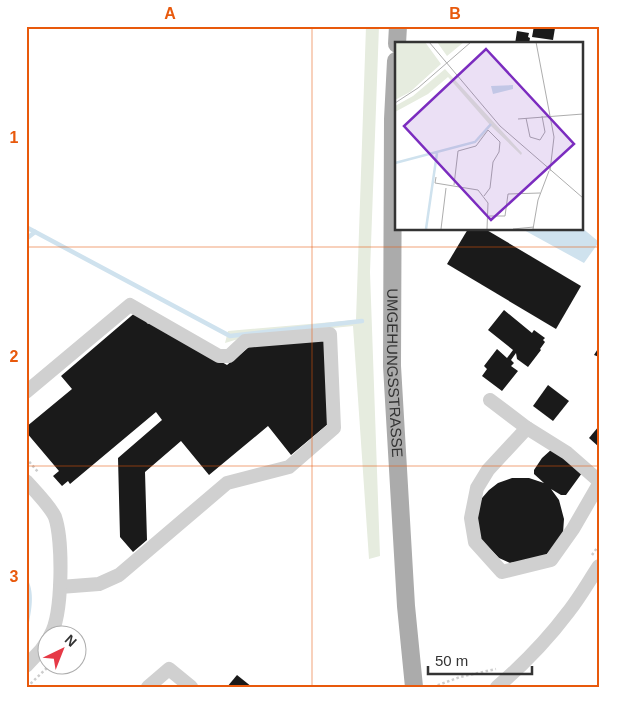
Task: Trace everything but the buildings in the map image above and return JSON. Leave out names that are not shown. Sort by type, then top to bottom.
[{"type":"main road","points":[[397,42],[398,26]]},
{"type":"main road","name":"UMGEHUNGSSTRASSE","points":[[395,75],[392,119],[392,366],[406,606],[414,687]]},
{"type":"street","points":[[26,392],[130,305],[219,356],[229,356],[245,342],[330,334],[334,428],[289,467],[227,483],[119,576],[99,584],[60,587]]},
{"type":"street","points":[[490,400],[566,454],[599,482],[573,529],[551,560],[502,572],[475,542],[471,518],[477,488],[484,476],[507,448],[527,428]]},
{"type":"street","points":[[26,481],[54,516],[59,536],[60,587],[54,626]]},
{"type":"street","points":[[498,687],[546,640],[570,610],[593,564]]},
{"type":"street","points":[[26,666],[38,653]]},
{"type":"street","points":[[148,687],[169,669],[191,687]]},
{"type":"path","points":[[593,564],[599,545]]},
{"type":"path","points":[[432,687],[460,677],[495,669]]},
{"type":"path","points":[[27,687],[38,676]]},
{"type":"shaded area","points":[[366,26],[379,26],[370,272],[380,556],[369,559],[353,326],[245,337],[225,343],[228,331],[356,320]]},
{"type":"water","points":[[582,228],[599,242],[584,263],[524,230],[582,230]]},
{"type":"water","points":[[26,576],[31,589],[32,602],[28,629],[26,630]]},
{"type":"waterway","points":[[26,227],[230,336],[362,321]]},
{"type":"waterway","points":[[26,239],[35,232]]}]
